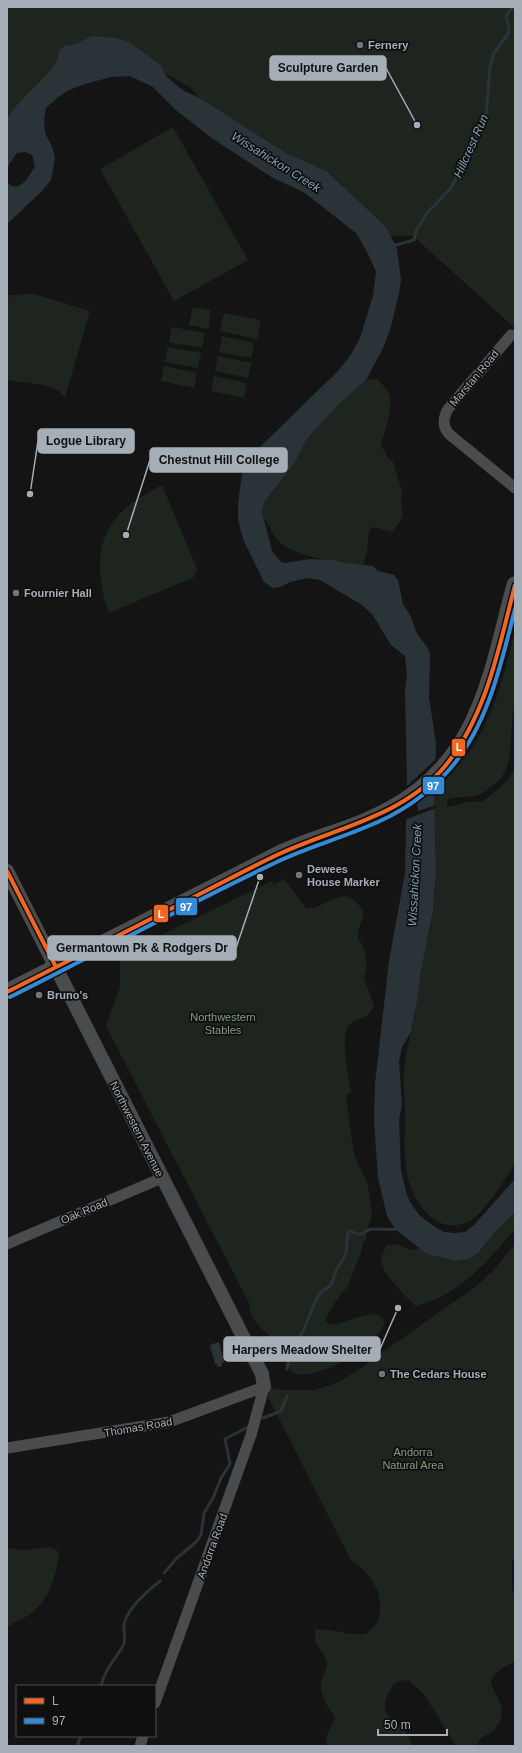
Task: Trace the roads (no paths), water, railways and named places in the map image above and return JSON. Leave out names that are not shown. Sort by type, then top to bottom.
[{"type":"main road","points":[[7,992],[279,854],[366,821],[402,803],[438,774],[459,749],[472,726],[485,696],[515,584]]},
{"type":"street","name":"Marstan Road","points":[[511,335],[448,409],[445,415],[444,424],[449,434],[515,488]]},
{"type":"street","name":"Northwestern Avenue","points":[[7,871],[262,1374],[264,1387]]},
{"type":"street","name":"Oak Road","points":[[7,1244],[162,1178]]},
{"type":"street","name":"Thomas Road","points":[[7,1448],[169,1422],[264,1387]]},
{"type":"street","name":"Andorra Road","points":[[156,1700],[251,1436],[264,1387]]},
{"type":"water","name":"Wissahickon Creek","points":[[92,36],[127,41],[161,65],[166,76],[184,91],[198,97],[286,153],[326,171],[386,227],[397,249],[401,280],[390,330],[383,348],[366,380],[341,402],[312,433],[304,444],[294,464],[264,502],[262,512],[272,551],[281,562],[285,563],[309,559],[332,560],[373,566],[378,571],[394,575],[398,580],[403,604],[411,617],[417,634],[428,648],[430,655],[429,697],[436,743],[434,794],[436,870],[433,911],[420,975],[417,1003],[411,1032],[402,1047],[399,1061],[402,1104],[399,1120],[401,1170],[410,1202],[419,1215],[444,1232],[455,1233],[465,1232],[474,1225],[515,1179],[515,1212],[493,1234],[479,1252],[469,1259],[456,1261],[427,1254],[396,1230],[387,1216],[378,1178],[374,1121],[375,1084],[389,961],[405,873],[407,780],[405,690],[407,674],[405,656],[391,645],[372,614],[362,605],[320,580],[307,578],[273,588],[264,582],[243,539],[238,519],[238,504],[242,474],[259,448],[338,371],[350,356],[360,338],[373,296],[376,272],[357,234],[305,193],[273,178],[213,139],[176,110],[153,87],[130,76],[111,77],[69,90],[58,97],[46,108],[44,120],[45,133],[53,149],[55,158],[51,180],[41,192],[7,224],[7,183],[12,186],[20,185],[27,179],[35,166],[32,155],[25,152],[17,153],[9,164],[7,172],[7,118],[18,104],[52,69],[58,59],[59,51],[64,46],[78,43]]},
{"type":"water","points":[[219,1342],[224,1362],[222,1363],[222,1366],[218,1367],[217,1364],[215,1364],[210,1345]]},
{"type":"waterway","name":"Hillcrest Run","points":[[393,246],[414,240],[416,231],[427,213],[451,188],[486,116],[490,67],[494,53],[508,34],[509,27],[506,16],[511,9],[515,7]]},
{"type":"waterway","points":[[287,1369],[290,1355],[303,1331],[316,1300],[321,1292],[331,1285],[337,1269],[343,1259],[346,1252],[348,1232],[350,1231],[362,1234],[369,1229],[399,1229]]},
{"type":"waterway","points":[[263,1418],[281,1411],[287,1396]]},
{"type":"waterway","points":[[164,1573],[177,1558],[196,1542],[201,1535],[204,1513],[213,1498],[221,1478],[230,1464],[225,1439],[248,1427]]},
{"type":"waterway","points":[[101,1685],[107,1670],[123,1646],[125,1638],[124,1625],[129,1613],[144,1595],[160,1581]]},
{"type":"waterway","points":[[77,1746],[81,1737]]},
{"type":"place","name":"Fernery","points":[[360,45]]},
{"type":"place","name":"Sculpture Garden","points":[[417,125]]},
{"type":"place","name":"Logue Library","points":[[30,494]]},
{"type":"place","name":"Chestnut Hill College","points":[[126,535]]},
{"type":"place","name":"Fournier Hall","points":[[16,593]]},
{"type":"place","name":"Dewees House Marker","points":[[299,875]]},
{"type":"place","name":"Germantown Pk & Rodgers Dr","points":[[260,877]]},
{"type":"place","name":"Bruno's","points":[[39,995]]},
{"type":"place","name":"Harpers Meadow Shelter","points":[[398,1308]]},
{"type":"place","name":"The Cedars House","points":[[382,1374]]},
{"type":"park label","name":"Northwestern Stables","points":[[223,1023]]},
{"type":"park label","name":"Andorra Natural Area","points":[[413,1458]]}]
